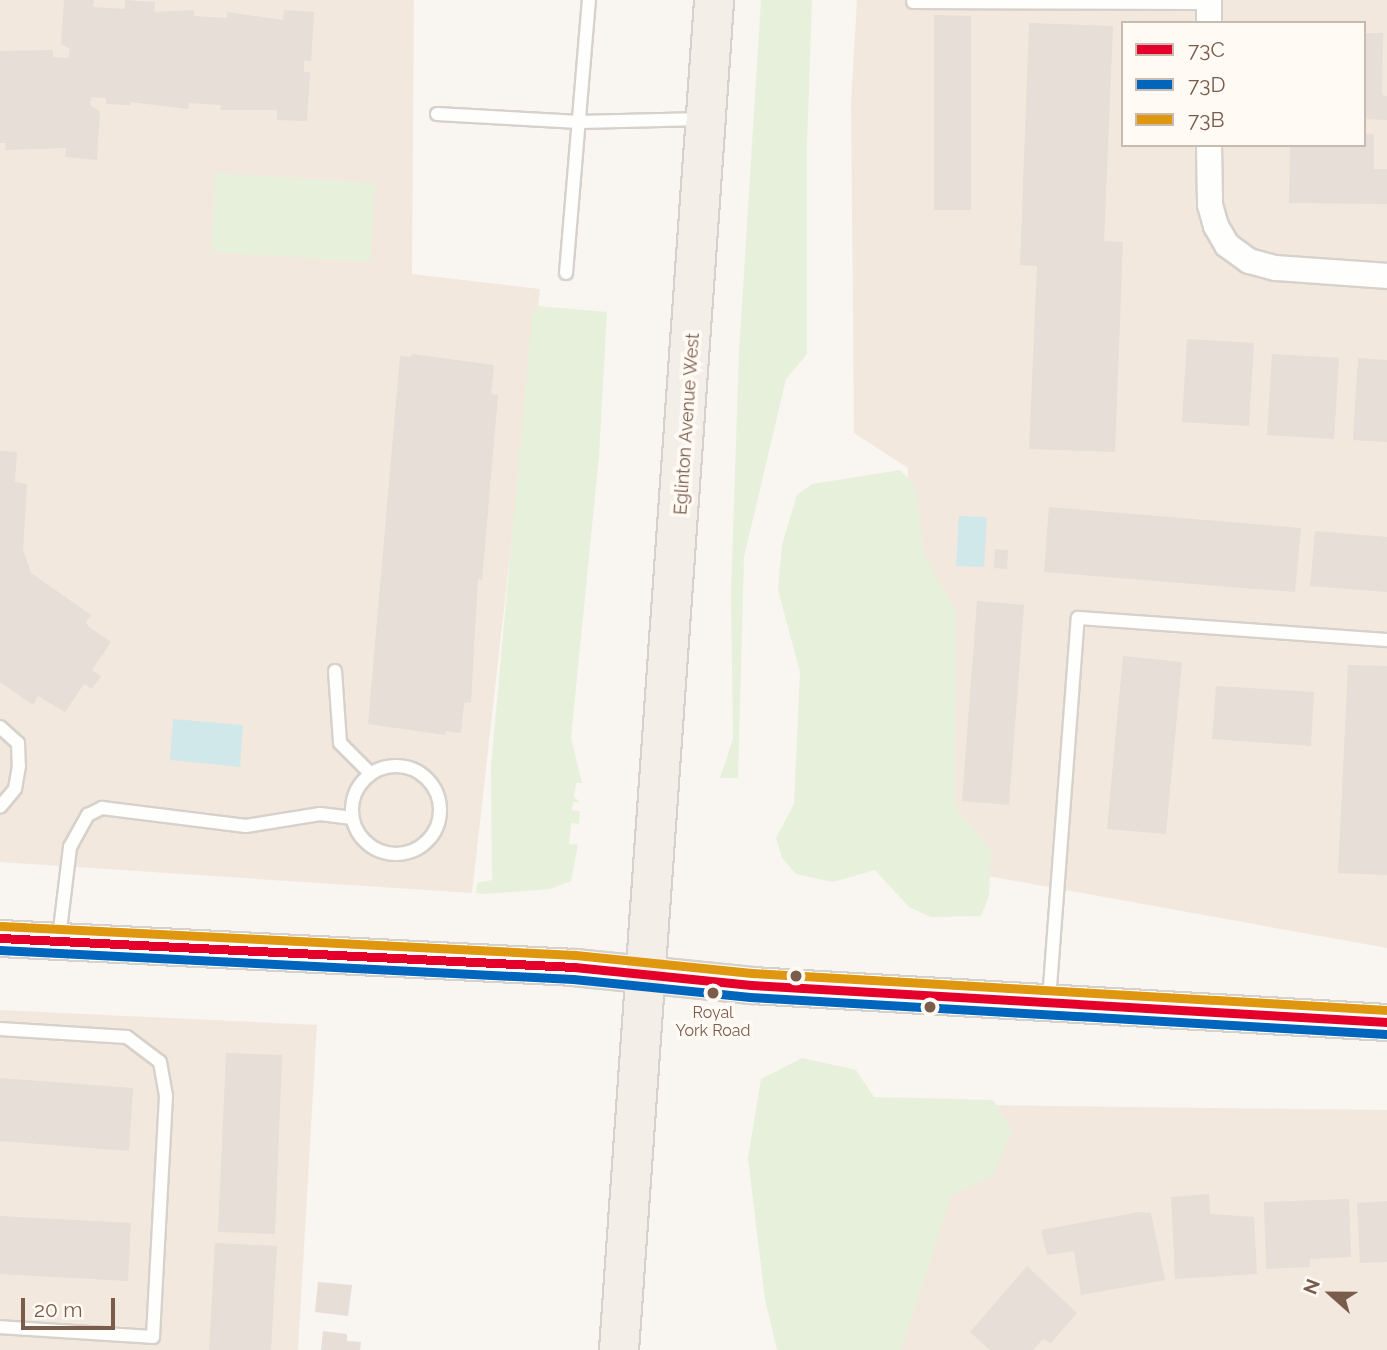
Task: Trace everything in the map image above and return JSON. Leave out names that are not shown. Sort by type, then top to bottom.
[{"type":"main road","name":"Eglinton Avenue West","points":[[619,1350],[649,974],[714,0]]},
{"type":"main road","points":[[0,938],[649,974],[1048,1003],[1387,1022]]},
{"type":"street","points":[[1209,147],[1210,205],[1216,226],[1227,245],[1249,261],[1276,268],[1387,276]]},
{"type":"lane","points":[[566,273],[590,0]]},
{"type":"lane","points":[[913,2],[1209,8]]},
{"type":"lane","points":[[437,114],[579,122],[707,119]]},
{"type":"lane","points":[[1048,1003],[1078,618],[1387,640]]},
{"type":"lane","points":[[335,671],[340,743],[370,773]]},
{"type":"lane","points":[[0,727],[18,743],[19,766],[15,789],[0,807]]},
{"type":"lane","points":[[394,764],[419,771],[436,790],[441,815],[431,839],[410,853],[384,854],[362,841],[351,818],[354,792],[370,773],[394,764]]},
{"type":"lane","points":[[59,941],[71,847],[88,815],[102,808],[116,807],[246,826],[320,814],[351,818]]},
{"type":"lane","points":[[0,1029],[127,1037],[160,1062],[166,1096],[153,1337],[0,1327]]},
{"type":"shaded area","points":[[0,0],[414,0],[412,274],[540,289],[472,893],[0,862]]},
{"type":"shaded area","points":[[857,0],[1387,0],[1387,948],[894,859],[908,468],[854,433],[851,102]]},
{"type":"shaded area","points":[[0,1010],[317,1025],[298,1350],[0,1350]]},
{"type":"shaded area","points":[[884,1104],[1387,1110],[1387,1350],[849,1350]]},
{"type":"green space","points":[[761,0],[812,0],[807,144],[807,354],[786,379],[744,557],[738,778],[720,778],[733,739],[731,593],[739,353]]},
{"type":"green space","points":[[215,173],[375,183],[370,262],[211,252]]},
{"type":"green space","points":[[537,306],[607,312],[599,456],[571,738],[582,783],[576,783],[574,797],[580,802],[573,802],[572,810],[580,811],[579,824],[571,823],[569,844],[578,845],[571,881],[550,889],[483,894],[476,893],[477,883],[492,880],[491,767],[532,316]]},
{"type":"green space","points":[[900,470],[915,486],[925,557],[956,611],[955,807],[991,851],[989,896],[981,916],[931,917],[909,907],[875,870],[833,882],[796,874],[782,858],[776,838],[794,804],[800,672],[778,590],[782,545],[797,495],[812,484]]},
{"type":"green space","points":[[802,1058],[856,1070],[874,1097],[993,1100],[1012,1130],[993,1175],[951,1196],[901,1350],[777,1350],[765,1299],[748,1158],[761,1079]]},
{"type":"water","points":[[959,516],[987,517],[984,567],[956,566]]},
{"type":"water","points":[[173,719],[243,725],[240,767],[170,760]]},
{"type":"building","points":[[64,0],[94,0],[93,7],[125,9],[125,0],[155,2],[154,12],[194,10],[194,16],[227,18],[227,12],[283,20],[284,10],[314,12],[311,61],[304,61],[304,72],[310,72],[307,121],[277,120],[277,110],[220,110],[221,105],[189,103],[188,109],[130,102],[130,105],[106,104],[106,98],[91,97],[90,105],[100,112],[97,160],[65,157],[66,148],[5,150],[6,143],[0,143],[0,51],[53,50],[53,57],[68,58],[70,49],[61,44]]},
{"type":"building","points":[[934,15],[971,16],[971,210],[934,210]]},
{"type":"building","points":[[1029,23],[1113,26],[1104,241],[1123,242],[1115,452],[1029,449],[1037,266],[1020,265]]},
{"type":"building","points":[[1366,33],[1383,33],[1382,95],[1387,96],[1387,120],[1366,119]]},
{"type":"building","points":[[1366,134],[1374,134],[1374,169],[1387,169],[1387,204],[1289,203],[1290,147],[1366,147]]},
{"type":"building","points":[[1187,339],[1254,343],[1249,426],[1182,422]]},
{"type":"building","points":[[412,354],[494,365],[491,394],[498,395],[482,580],[478,579],[471,702],[464,703],[461,733],[446,731],[445,735],[368,724],[400,356],[411,357]]},
{"type":"building","points":[[1272,354],[1339,358],[1334,439],[1267,435]]},
{"type":"building","points":[[1358,358],[1387,360],[1387,442],[1353,440]]},
{"type":"building","points":[[0,451],[17,452],[15,482],[27,484],[23,549],[31,573],[91,615],[86,622],[89,627],[111,642],[92,670],[101,676],[92,689],[84,684],[65,712],[38,696],[33,705],[0,682]]},
{"type":"building","points":[[1049,507],[1301,528],[1295,592],[1044,572]]},
{"type":"building","points":[[1315,531],[1387,537],[1387,592],[1310,586]]},
{"type":"building","points":[[995,549],[1008,550],[1007,569],[994,568]]},
{"type":"building","points":[[977,601],[1024,605],[1009,805],[962,801]]},
{"type":"building","points":[[1123,656],[1182,662],[1166,834],[1107,829]]},
{"type":"building","points":[[1348,665],[1387,666],[1387,875],[1338,873]]},
{"type":"building","points":[[1216,686],[1314,692],[1311,746],[1212,739]]},
{"type":"building","points":[[226,1053],[282,1055],[275,1234],[218,1232]]},
{"type":"building","points":[[0,1078],[133,1088],[129,1151],[0,1141]]},
{"type":"building","points":[[1209,1194],[1210,1214],[1254,1217],[1257,1274],[1175,1279],[1171,1197]]},
{"type":"building","points":[[1349,1199],[1351,1257],[1310,1259],[1310,1267],[1266,1269],[1264,1202]]},
{"type":"building","points":[[1387,1201],[1387,1262],[1360,1263],[1357,1203]]},
{"type":"building","points":[[1139,1212],[1151,1213],[1165,1280],[1081,1295],[1074,1251],[1047,1255],[1041,1230]]},
{"type":"building","points":[[0,1216],[131,1223],[128,1281],[0,1274]]},
{"type":"building","points":[[215,1243],[277,1246],[271,1350],[209,1350]]},
{"type":"building","points":[[1027,1266],[1077,1313],[1051,1343],[1043,1339],[1033,1350],[990,1350],[970,1332]]},
{"type":"building","points":[[318,1282],[352,1285],[348,1316],[315,1312]]},
{"type":"building","points":[[323,1331],[347,1334],[347,1341],[361,1342],[360,1350],[321,1350]]},
{"type":"transit line","name":"73B","points":[[1,926],[575,955],[752,973],[1387,1010]]},
{"type":"transit line","name":"73C","points":[[0,938],[574,967],[751,985],[1387,1022]]},
{"type":"transit line","name":"73D","points":[[0,950],[573,979],[750,997],[1386,1034]]},
{"type":"place","name":"Royal York Road","points":[[713,993]]}]
